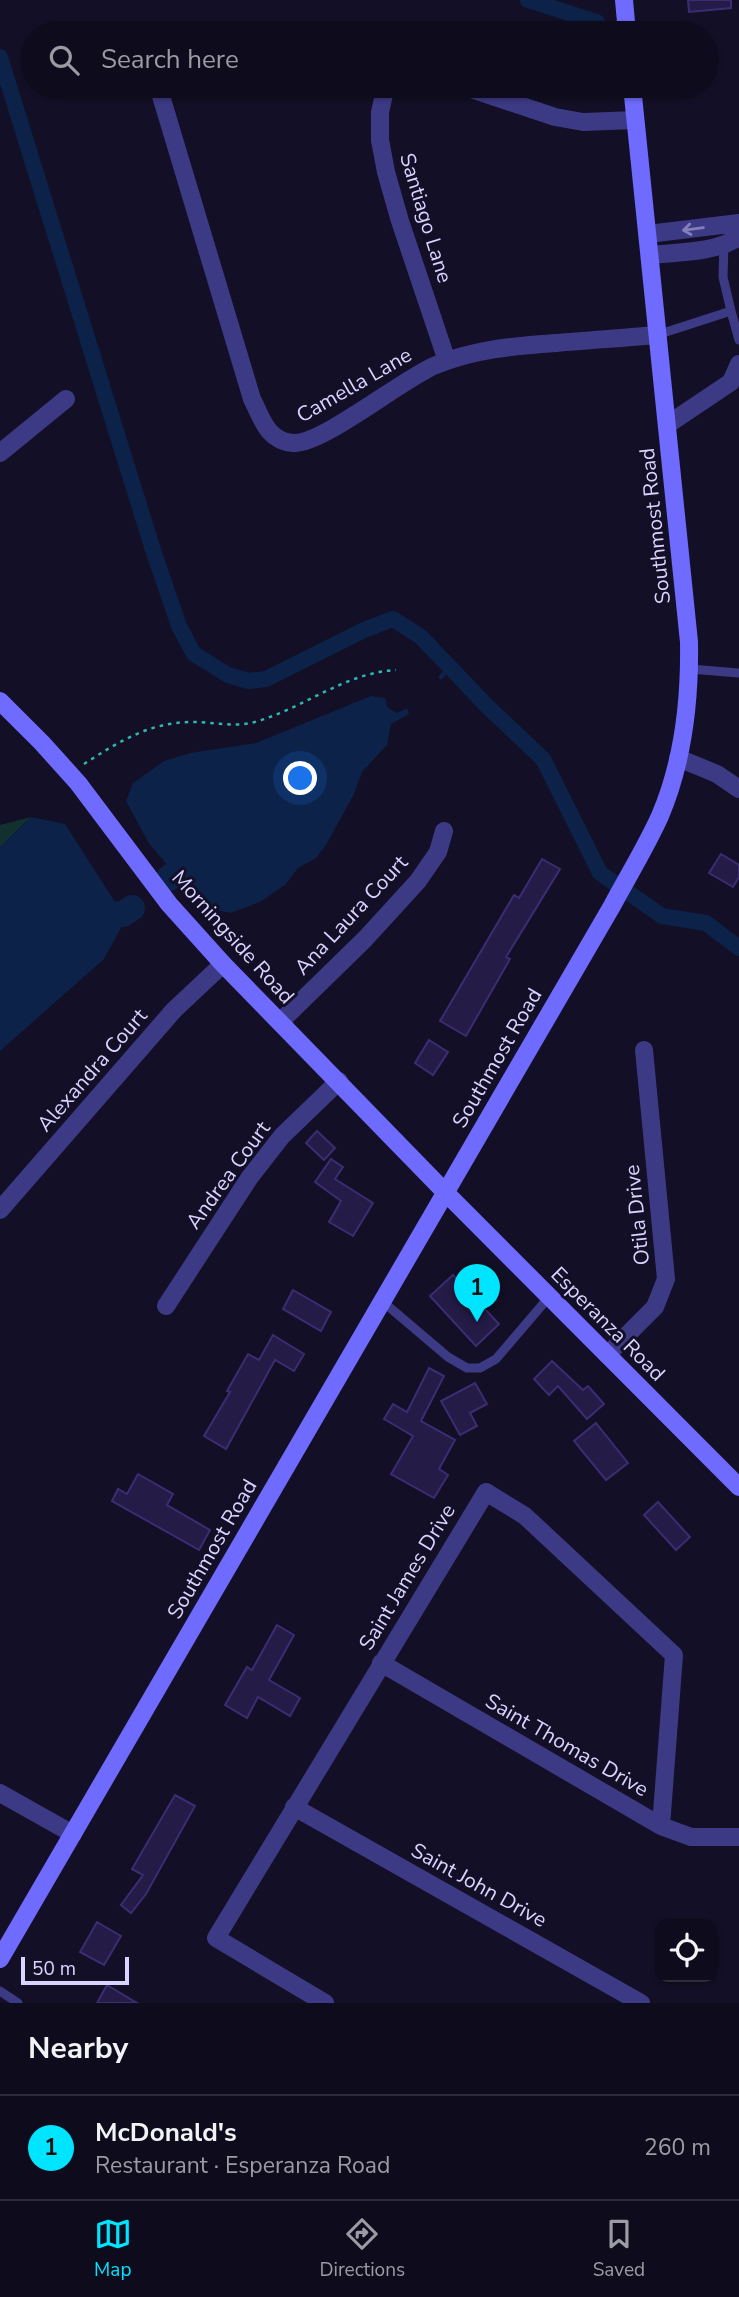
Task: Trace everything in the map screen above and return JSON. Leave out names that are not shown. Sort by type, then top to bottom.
[{"type":"main road","points":[[624,0],[626,21]]},
{"type":"main road","name":"Southmost Road","points":[[0,1959],[612,906],[661,814],[678,758],[690,669],[633,98]]},
{"type":"main road","name":"Morningside Road","points":[[0,701],[69,774],[169,904],[223,964],[445,1192]]},
{"type":"main road","name":"Esperanza Road","points":[[445,1192],[739,1487]]},
{"type":"street","name":"Camella Lane","points":[[162,98],[252,399],[265,426],[272,435],[282,441],[306,442],[403,382],[471,353],[507,347],[657,335]]},
{"type":"street","name":"Santiago Lane","points":[[383,98],[380,131],[386,172],[447,361]]},
{"type":"street","points":[[498,98],[555,117],[583,122],[635,120]]},
{"type":"street","points":[[648,234],[739,223]]},
{"type":"street","points":[[650,255],[731,241]]},
{"type":"street","points":[[667,425],[735,382],[739,365]]},
{"type":"street","points":[[0,453],[66,399]]},
{"type":"street","points":[[678,758],[717,774],[739,789]]},
{"type":"street","name":"Ana Laura Court","points":[[280,1022],[365,939],[418,881],[438,852],[444,831]]},
{"type":"street","name":"Alexandra Court","points":[[0,1210],[174,1010],[223,964]]},
{"type":"street","name":"Otila Drive","points":[[607,1355],[655,1307],[666,1279],[643,1050]]},
{"type":"street","name":"Andrea Court","points":[[166,1306],[258,1167],[282,1136],[339,1081]]},
{"type":"street","name":"Saint James Drive","points":[[325,2003],[216,1938],[486,1492],[525,1516],[674,1654],[661,1826]]},
{"type":"street","name":"Saint Thomas Drive","points":[[381,1663],[661,1826],[691,1837],[739,1837]]},
{"type":"street","points":[[0,1793],[73,1834]]},
{"type":"street","name":"Saint John Drive","points":[[294,1807],[641,2003]]},
{"type":"lane","points":[[731,241],[723,277],[739,340]]},
{"type":"lane","points":[[657,335],[731,311]]},
{"type":"lane","points":[[690,669],[739,673]]},
{"type":"lane","points":[[382,1301],[448,1357],[467,1368],[480,1368],[496,1359],[549,1296]]},
{"type":"lane","points":[[0,1991],[18,2003]]},
{"type":"path","points":[[69,774],[118,743],[151,727],[166,723],[191,722],[248,724],[280,713],[357,676],[375,671],[396,670]]},
{"type":"green space","points":[[31,817],[0,847],[0,825]]},
{"type":"water","points":[[371,696],[385,698],[387,707],[397,713],[407,708],[409,714],[391,724],[387,745],[362,772],[354,794],[316,858],[298,868],[285,885],[260,902],[231,913],[211,909],[191,893],[148,842],[126,801],[133,783],[164,761],[190,753],[256,743]]},
{"type":"water","points":[[31,817],[65,824],[126,919],[104,959],[0,1051],[0,847]]},
{"type":"building","points":[[688,0],[731,0],[731,8],[689,12]]},
{"type":"building","points":[[721,854],[739,865],[739,877],[733,887],[709,873]]},
{"type":"building","points":[[542,859],[560,869],[506,957],[510,959],[466,1036],[440,1021],[514,895],[519,898]]},
{"type":"building","points":[[429,1040],[448,1052],[433,1075],[415,1063]]},
{"type":"building","points":[[317,1131],[335,1148],[324,1160],[306,1143]]},
{"type":"building","points":[[331,1159],[343,1167],[335,1179],[373,1203],[353,1236],[329,1222],[341,1201],[315,1182]]},
{"type":"building","points":[[453,1275],[499,1324],[476,1346],[430,1296]]},
{"type":"building","points":[[293,1290],[331,1312],[321,1331],[283,1309]]},
{"type":"building","points":[[273,1335],[304,1354],[294,1371],[275,1360],[226,1449],[204,1436],[230,1392],[227,1391],[248,1354],[259,1360]]},
{"type":"building","points":[[552,1361],[583,1390],[588,1386],[604,1404],[587,1419],[558,1386],[549,1395],[534,1379]]},
{"type":"building","points":[[429,1368],[444,1376],[421,1421],[455,1440],[439,1469],[448,1475],[434,1498],[391,1474],[413,1436],[384,1419],[393,1404],[407,1412]]},
{"type":"building","points":[[475,1383],[487,1404],[470,1413],[477,1426],[460,1435],[441,1401]]},
{"type":"building","points":[[596,1423],[628,1463],[606,1480],[574,1441]]},
{"type":"building","points":[[138,1474],[173,1494],[167,1505],[210,1530],[199,1550],[112,1501],[118,1489],[127,1494]]},
{"type":"building","points":[[658,1502],[690,1537],[676,1550],[644,1515]]},
{"type":"building","points":[[277,1625],[294,1635],[269,1680],[300,1698],[290,1716],[258,1697],[247,1718],[225,1705],[247,1667],[252,1670]]},
{"type":"building","points":[[175,1795],[195,1806],[146,1894],[131,1913],[121,1905],[143,1875],[132,1869]]},
{"type":"building","points":[[97,1922],[121,1936],[104,1965],[80,1952]]},
{"type":"building","points":[[107,1985],[137,2003],[97,2003]]},
{"type":"waterway","points":[[528,0],[594,21]]},
{"type":"waterway","points":[[0,57],[153,550],[179,626],[194,654],[228,675],[248,681],[266,679],[364,630],[393,619],[421,637],[487,706],[543,759],[600,873],[662,916],[706,923],[739,948]]},
{"type":"waterway","points":[[441,677],[449,667]]},
{"type":"waterway","points":[[169,878],[204,852]]},
{"type":"waterway","points":[[89,917],[123,914],[132,908]]},
{"type":"place","name":"McDonald's","points":[[477,1322]]}]
